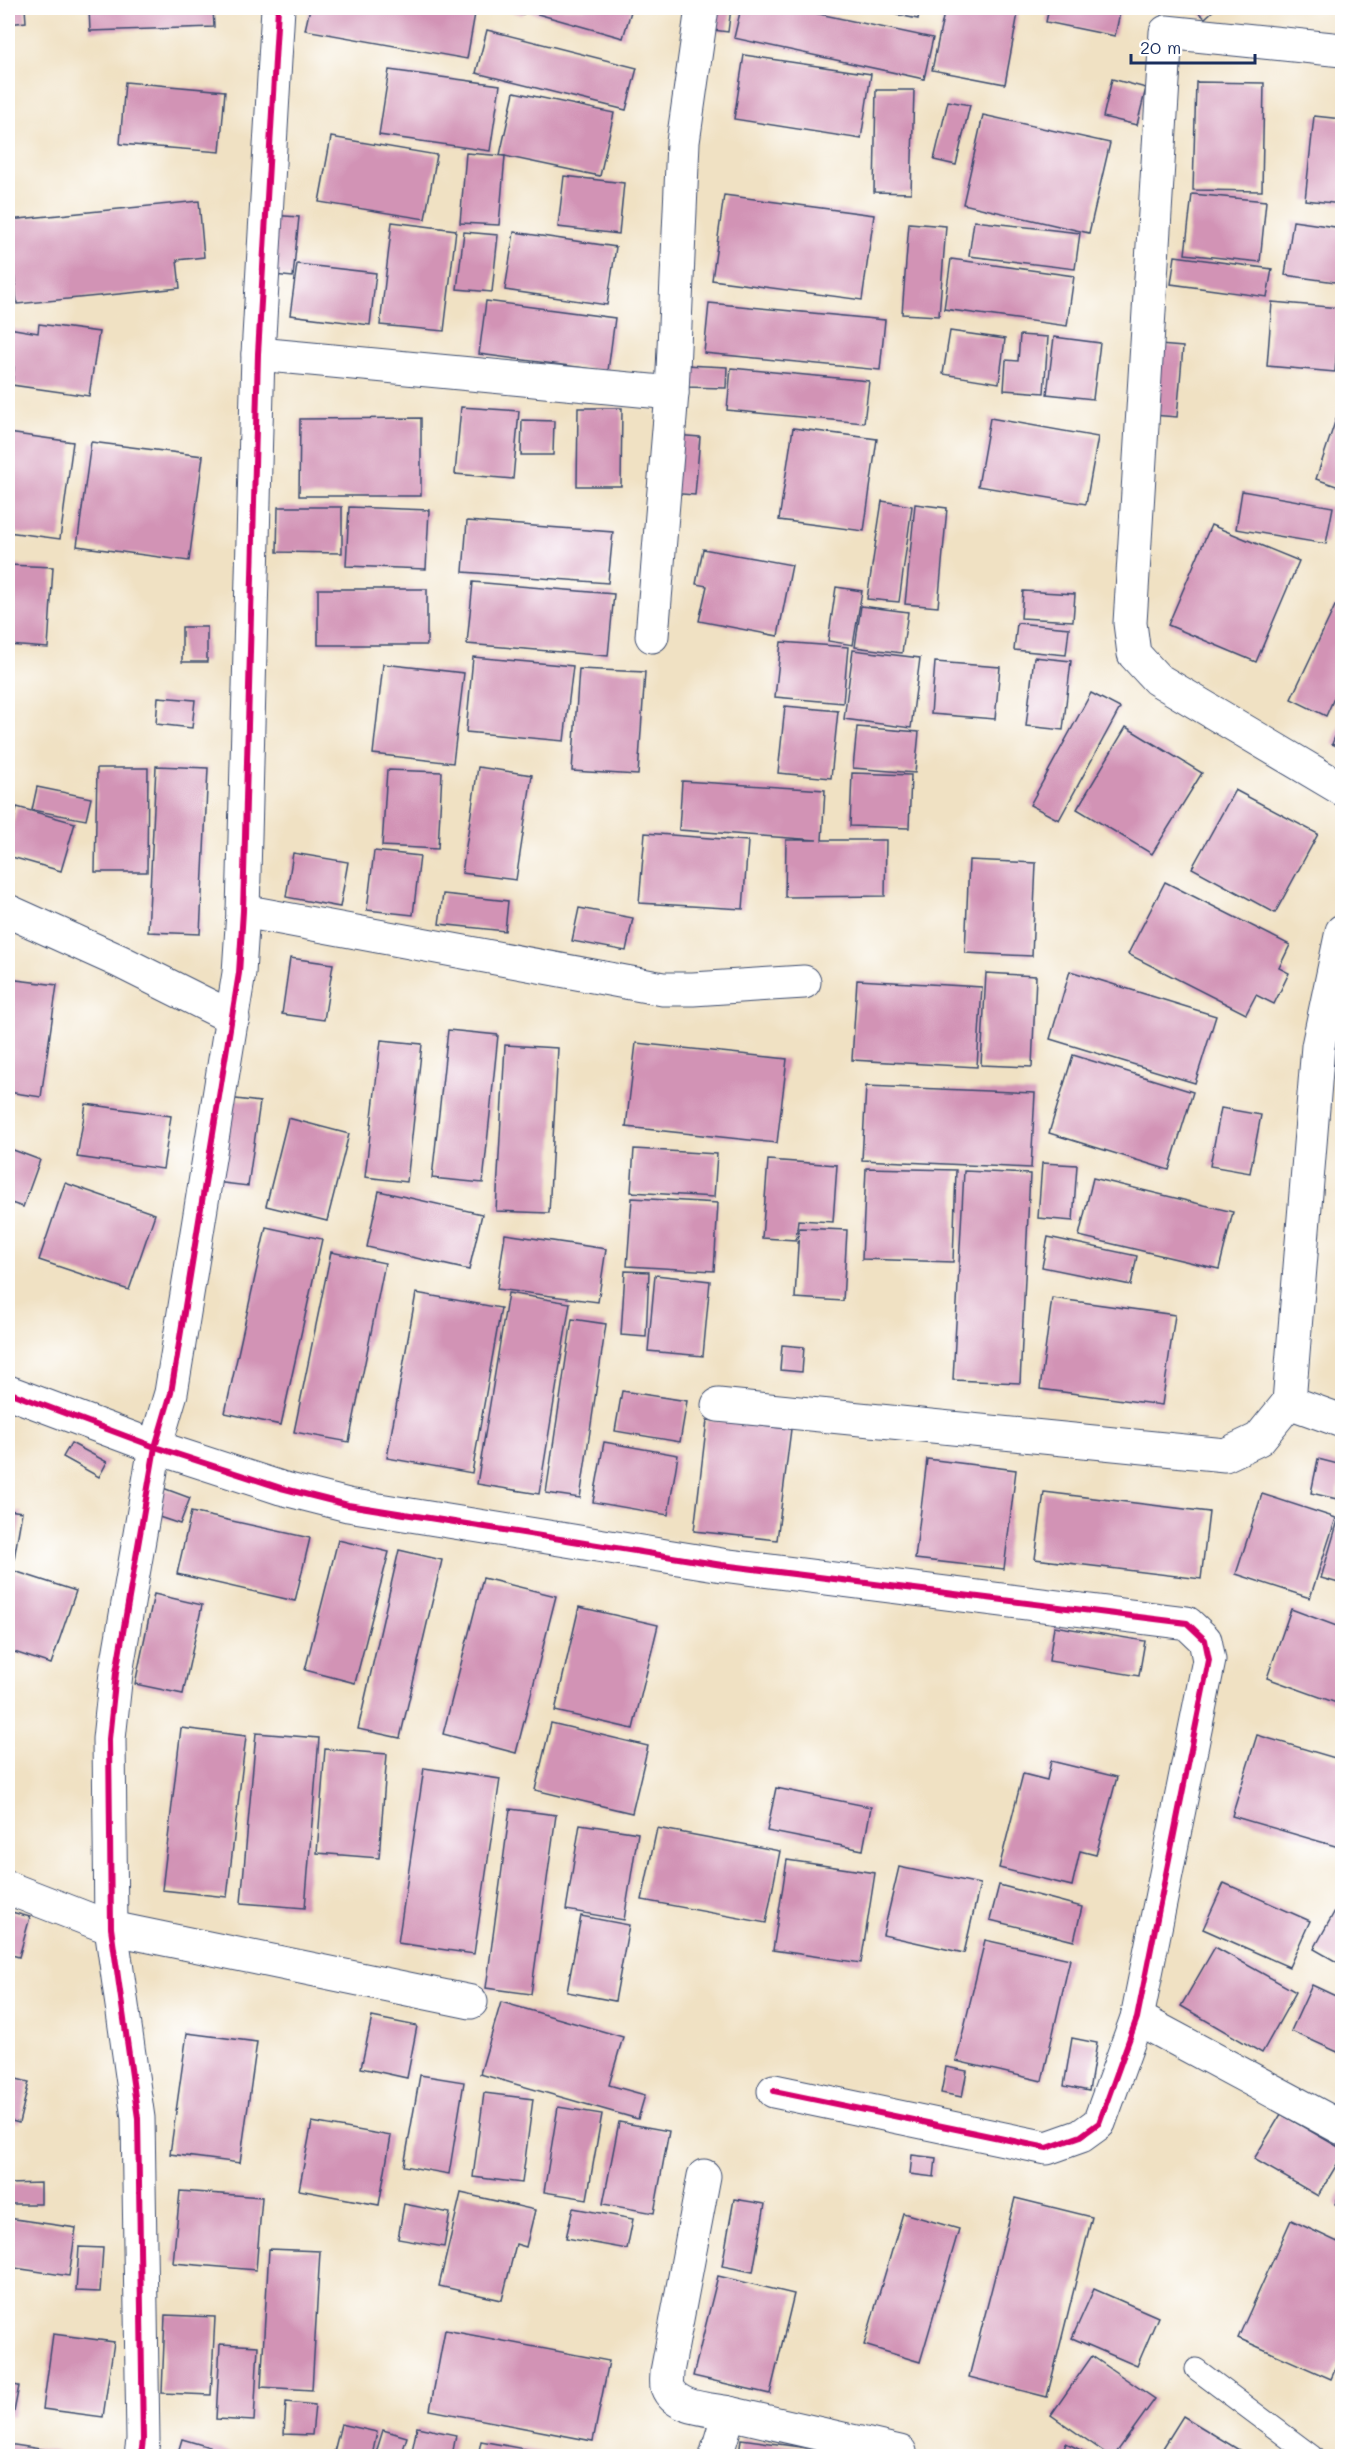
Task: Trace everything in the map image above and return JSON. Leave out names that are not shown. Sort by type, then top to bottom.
[{"type":"street","points":[[141,2457],[143,2440],[138,2118],[111,1928],[109,1739],[116,1673],[155,1447],[171,1393],[239,973],[243,912],[258,354],[278,8]]},
{"type":"street","points":[[652,636],[672,393],[683,142],[702,8]]},
{"type":"street","points":[[1342,50],[1166,20],[1130,611],[1134,654],[1157,679],[1342,789]]},
{"type":"street","points":[[258,354],[672,393]]},
{"type":"street","points":[[8,911],[119,961],[233,1018]]},
{"type":"street","points":[[243,912],[663,989],[804,982]]},
{"type":"street","points":[[718,1405],[1225,1455],[1259,1439],[1289,1402],[1318,1046],[1342,931]]},
{"type":"street","points":[[8,1392],[155,1447],[281,1488],[348,1505],[722,1564],[1186,1623],[1205,1640],[1209,1660],[1137,2018],[1099,2123],[1081,2136],[1047,2148],[774,2091]]},
{"type":"street","points":[[1289,1402],[1342,1420]]},
{"type":"street","points":[[8,1888],[111,1928],[471,2002]]},
{"type":"street","points":[[1137,2018],[1342,2128]]},
{"type":"street","points":[[704,2176],[667,2372],[667,2387],[674,2398],[683,2403],[900,2452]]},
{"type":"street","points":[[716,2457],[729,2413]]},
{"type":"lane","points":[[1196,2369],[1312,2457]]},
{"type":"building","points":[[8,8],[25,8],[26,22],[8,24]]},
{"type":"building","points":[[89,8],[213,8],[214,27],[90,31]]},
{"type":"building","points":[[310,8],[476,8],[467,59],[305,30]]},
{"type":"building","points":[[497,8],[524,8],[523,15]]},
{"type":"building","points":[[528,8],[632,8],[623,38],[527,11]]},
{"type":"building","points":[[709,8],[731,8],[728,32],[706,29]]},
{"type":"building","points":[[741,8],[791,8],[933,38],[924,79],[734,38]]},
{"type":"building","points":[[865,8],[920,8],[918,19]]},
{"type":"building","points":[[945,8],[1019,8],[1005,84],[932,70]]},
{"type":"building","points":[[1049,8],[1121,8],[1115,36],[1046,22]]},
{"type":"building","points":[[1193,8],[1216,8],[1205,18]]},
{"type":"building","points":[[487,30],[637,68],[626,110],[476,73]]},
{"type":"building","points":[[744,55],[871,74],[861,139],[734,119]]},
{"type":"building","points":[[389,70],[500,85],[490,151],[379,135]]},
{"type":"building","points":[[1112,79],[1146,88],[1137,125],[1103,117]]},
{"type":"building","points":[[125,82],[225,91],[220,152],[120,144]]},
{"type":"building","points":[[1196,82],[1264,83],[1262,191],[1193,190]]},
{"type":"building","points":[[876,90],[914,90],[911,193],[874,192]]},
{"type":"building","points":[[514,92],[614,113],[600,176],[500,155]]},
{"type":"building","points":[[948,101],[970,105],[956,165],[934,160]]},
{"type":"building","points":[[983,115],[1110,143],[1089,233],[963,204]]},
{"type":"building","points":[[1314,116],[1342,119],[1342,204],[1305,200]]},
{"type":"building","points":[[331,137],[437,155],[425,219],[319,202]]},
{"type":"building","points":[[466,153],[505,156],[499,225],[460,223]]},
{"type":"building","points":[[564,176],[624,183],[619,234],[558,227]]},
{"type":"building","points":[[1192,194],[1266,201],[1260,262],[1185,254]]},
{"type":"building","points":[[724,195],[874,215],[862,300],[712,280]]},
{"type":"building","points":[[199,201],[204,257],[177,260],[180,288],[17,304],[9,220]]},
{"type":"building","points":[[270,215],[299,217],[293,277],[264,274]]},
{"type":"building","points":[[974,221],[1080,233],[1075,269],[969,256]]},
{"type":"building","points":[[1293,221],[1342,228],[1342,283],[1285,275]]},
{"type":"building","points":[[392,222],[456,230],[444,331],[380,325]]},
{"type":"building","points":[[909,223],[946,226],[939,316],[902,314]]},
{"type":"building","points":[[464,232],[498,235],[492,292],[457,289]]},
{"type":"building","points":[[514,232],[616,247],[607,305],[505,290]]},
{"type":"building","points":[[1175,256],[1272,269],[1267,297],[1171,284]]},
{"type":"building","points":[[951,259],[1074,276],[1067,326],[944,309]]},
{"type":"building","points":[[297,264],[376,273],[370,325],[290,315]]},
{"type":"building","points":[[486,301],[615,318],[608,371],[479,354]]},
{"type":"building","points":[[1272,302],[1340,308],[1335,372],[1267,366]]},
{"type":"building","points":[[709,303],[885,320],[880,370],[704,353]]},
{"type":"building","points":[[39,324],[99,332],[89,396],[12,385],[14,367],[8,366],[8,328],[38,333]]},
{"type":"building","points":[[950,331],[1005,339],[999,383],[943,374]]},
{"type":"building","points":[[1020,335],[1048,337],[1044,393],[1004,390],[1006,360],[1018,361]]},
{"type":"building","points":[[1054,337],[1100,343],[1093,399],[1047,394]]},
{"type":"building","points":[[1159,345],[1183,347],[1177,417],[1153,415]]},
{"type":"building","points":[[684,365],[727,367],[726,388],[683,387]]},
{"type":"building","points":[[731,368],[869,381],[864,423],[727,410]]},
{"type":"building","points":[[1342,401],[1342,488],[1316,479]]},
{"type":"building","points":[[461,407],[519,411],[513,479],[455,474]]},
{"type":"building","points":[[578,408],[622,408],[621,486],[577,486]]},
{"type":"building","points":[[421,418],[421,496],[299,496],[300,419]]},
{"type":"building","points":[[990,418],[1098,437],[1086,504],[978,486]]},
{"type":"building","points":[[522,420],[554,421],[553,455],[521,455]]},
{"type":"building","points":[[793,428],[877,439],[864,531],[779,520]]},
{"type":"building","points":[[8,433],[73,442],[60,539],[8,532]]},
{"type":"building","points":[[674,435],[700,437],[695,495],[669,493]]},
{"type":"building","points":[[91,442],[203,456],[189,561],[77,546]]},
{"type":"building","points":[[1242,491],[1333,507],[1326,544],[1236,529]]},
{"type":"building","points":[[882,501],[912,506],[899,602],[867,599]]},
{"type":"building","points":[[915,504],[947,508],[938,607],[905,604]]},
{"type":"building","points":[[278,507],[342,507],[342,553],[277,552]]},
{"type":"building","points":[[349,507],[429,510],[426,569],[346,566]]},
{"type":"building","points":[[467,521],[613,532],[608,583],[463,572]]},
{"type":"building","points":[[1211,525],[1299,561],[1256,662],[1168,625]]},
{"type":"building","points":[[703,549],[792,565],[778,636],[699,621],[707,586],[696,584]]},
{"type":"building","points":[[8,565],[53,567],[48,648],[8,645]]},
{"type":"building","points":[[473,582],[614,594],[608,656],[467,644]]},
{"type":"building","points":[[836,587],[862,591],[853,645],[828,641]]},
{"type":"building","points":[[318,589],[427,589],[427,645],[318,645]]},
{"type":"building","points":[[1023,591],[1075,594],[1073,621],[1021,618]]},
{"type":"building","points":[[861,606],[908,612],[902,653],[855,647]]},
{"type":"building","points":[[1335,606],[1342,609],[1342,680],[1326,716],[1291,699]]},
{"type":"building","points":[[1017,623],[1069,628],[1066,655],[1014,650]]},
{"type":"building","points":[[182,627],[207,627],[207,662],[182,662]]},
{"type":"building","points":[[781,642],[848,647],[843,703],[775,697]]},
{"type":"building","points":[[853,650],[920,658],[911,728],[844,719]]},
{"type":"building","points":[[473,657],[573,666],[564,741],[466,732]]},
{"type":"building","points":[[1034,657],[1071,661],[1063,730],[1026,726]]},
{"type":"building","points":[[935,662],[1000,667],[995,719],[931,714]]},
{"type":"building","points":[[383,664],[464,673],[453,763],[373,754]]},
{"type":"building","points":[[579,669],[645,672],[638,775],[572,771]]},
{"type":"building","points":[[1091,693],[1120,708],[1059,820],[1030,805]]},
{"type":"building","points":[[158,697],[195,700],[192,728],[156,724]]},
{"type":"building","points":[[785,706],[838,711],[831,778],[778,773]]},
{"type":"building","points":[[1342,720],[1342,748],[1332,744]]},
{"type":"building","points":[[857,727],[919,732],[915,773],[853,768]]},
{"type":"building","points":[[1126,727],[1202,773],[1152,854],[1077,809]]},
{"type":"building","points":[[156,766],[208,768],[200,934],[148,932]]},
{"type":"building","points":[[478,767],[532,775],[516,880],[462,873]]},
{"type":"building","points":[[97,768],[148,768],[147,872],[95,872]]},
{"type":"building","points":[[387,770],[442,772],[438,849],[382,846]]},
{"type":"building","points":[[852,773],[911,775],[909,828],[850,826]]},
{"type":"building","points":[[682,781],[825,790],[822,840],[886,840],[885,896],[785,897],[786,840],[817,840],[679,830]]},
{"type":"building","points":[[37,787],[91,798],[86,820],[32,810]]},
{"type":"building","points":[[1235,790],[1318,834],[1275,913],[1192,868]]},
{"type":"building","points":[[17,807],[75,823],[61,871],[8,856],[8,842]]},
{"type":"building","points":[[645,833],[748,841],[743,909],[639,903]]},
{"type":"building","points":[[374,851],[420,856],[413,915],[367,910]]},
{"type":"building","points":[[293,853],[348,862],[340,907],[286,897]]},
{"type":"building","points":[[969,860],[1036,863],[1032,956],[965,953]]},
{"type":"building","points":[[1165,882],[1290,945],[1279,968],[1289,973],[1274,1004],[1256,995],[1246,1014],[1128,954]]},
{"type":"building","points":[[443,894],[508,901],[505,931],[439,924]]},
{"type":"building","points":[[579,908],[633,918],[626,951],[572,941]]},
{"type":"building","points":[[290,958],[333,964],[324,1020],[282,1014]]},
{"type":"building","points":[[1070,971],[1216,1016],[1195,1083],[1050,1039]]},
{"type":"building","points":[[986,973],[1036,976],[1032,1067],[981,1065]]},
{"type":"building","points":[[8,979],[57,985],[41,1097],[8,1092]]},
{"type":"building","points":[[857,980],[982,987],[977,1067],[852,1060]]},
{"type":"building","points":[[448,1030],[498,1035],[483,1183],[432,1178]]},
{"type":"building","points":[[381,1040],[422,1044],[407,1182],[365,1177]]},
{"type":"building","points":[[636,1043],[787,1059],[777,1143],[626,1127]]},
{"type":"building","points":[[505,1045],[558,1048],[549,1213],[496,1211]]},
{"type":"building","points":[[1073,1055],[1193,1092],[1169,1170],[1049,1133]]},
{"type":"building","points":[[866,1086],[1035,1093],[1031,1168],[862,1160]]},
{"type":"building","points":[[228,1098],[260,1102],[248,1186],[215,1182]]},
{"type":"building","points":[[86,1104],[171,1116],[163,1169],[77,1157]]},
{"type":"building","points":[[1221,1108],[1261,1115],[1250,1173],[1210,1166]]},
{"type":"building","points":[[288,1118],[349,1134],[327,1221],[266,1206]]},
{"type":"building","points":[[8,1148],[40,1160],[23,1207],[8,1202]]},
{"type":"building","points":[[634,1149],[717,1154],[714,1197],[631,1192]]},
{"type":"building","points":[[768,1160],[837,1165],[833,1222],[798,1220],[796,1240],[762,1238]]},
{"type":"building","points":[[1042,1163],[1077,1165],[1073,1221],[1038,1218]]},
{"type":"building","points":[[866,1168],[956,1170],[953,1262],[862,1259]]},
{"type":"building","points":[[964,1171],[1030,1174],[1020,1383],[953,1380]]},
{"type":"building","points":[[1093,1178],[1233,1212],[1219,1269],[1079,1236]]},
{"type":"building","points":[[65,1183],[155,1214],[129,1290],[39,1260]]},
{"type":"building","points":[[379,1191],[482,1214],[469,1270],[367,1247]]},
{"type":"building","points":[[632,1198],[718,1203],[714,1271],[627,1266]]},
{"type":"building","points":[[266,1227],[322,1239],[281,1425],[225,1413]]},
{"type":"building","points":[[799,1228],[847,1230],[843,1301],[795,1298]]},
{"type":"building","points":[[505,1234],[606,1249],[598,1302],[497,1289]]},
{"type":"building","points":[[1048,1237],[1137,1256],[1131,1285],[1042,1267]]},
{"type":"building","points":[[331,1252],[385,1263],[349,1442],[294,1432]]},
{"type":"building","points":[[625,1271],[649,1272],[646,1337],[621,1335]]},
{"type":"building","points":[[655,1275],[710,1281],[703,1356],[648,1351]]},
{"type":"building","points":[[416,1293],[501,1308],[472,1473],[387,1458]]},
{"type":"building","points":[[508,1293],[570,1303],[539,1494],[477,1484]]},
{"type":"building","points":[[1052,1298],[1175,1315],[1162,1405],[1040,1389]]},
{"type":"building","points":[[572,1319],[606,1324],[580,1498],[546,1493]]},
{"type":"building","points":[[782,1345],[804,1347],[802,1372],[780,1370]]},
{"type":"building","points":[[622,1391],[687,1401],[680,1442],[615,1431]]},
{"type":"building","points":[[707,1420],[791,1429],[777,1540],[694,1531]]},
{"type":"building","points":[[604,1442],[678,1455],[668,1515],[593,1502]]},
{"type":"building","points":[[71,1443],[107,1462],[99,1477],[63,1457]]},
{"type":"building","points":[[927,1459],[1016,1470],[1004,1569],[915,1559]]},
{"type":"building","points":[[1318,1459],[1342,1465],[1337,1499],[1311,1493]]},
{"type":"building","points":[[163,1488],[190,1498],[180,1524],[153,1515]]},
{"type":"building","points":[[1044,1492],[1209,1512],[1201,1579],[1035,1559]]},
{"type":"building","points":[[1262,1494],[1336,1518],[1310,1598],[1236,1574]]},
{"type":"building","points":[[1342,1507],[1342,1584],[1321,1578]]},
{"type":"building","points":[[8,1510],[22,1512],[14,1559],[8,1558]]},
{"type":"building","points":[[191,1512],[310,1538],[295,1601],[177,1574]]},
{"type":"building","points":[[338,1540],[389,1552],[355,1683],[305,1670]]},
{"type":"building","points":[[399,1550],[442,1560],[400,1738],[358,1729]]},
{"type":"building","points":[[8,1569],[76,1591],[51,1664],[8,1650]]},
{"type":"building","points":[[483,1578],[556,1596],[516,1753],[443,1734]]},
{"type":"building","points":[[154,1594],[202,1605],[183,1694],[135,1684]]},
{"type":"building","points":[[579,1607],[658,1625],[633,1729],[555,1711]]},
{"type":"building","points":[[1291,1609],[1342,1628],[1342,1705],[1267,1678]]},
{"type":"building","points":[[1054,1626],[1145,1641],[1139,1676],[1049,1661]]},
{"type":"building","points":[[551,1723],[648,1746],[632,1813],[535,1790]]},
{"type":"building","points":[[181,1728],[246,1736],[227,1897],[162,1890]]},
{"type":"building","points":[[256,1733],[319,1738],[305,1908],[241,1903]]},
{"type":"building","points":[[1257,1735],[1342,1760],[1342,1848],[1232,1816]]},
{"type":"building","points":[[325,1749],[387,1754],[379,1858],[317,1853]]},
{"type":"building","points":[[1051,1761],[1117,1777],[1096,1855],[1080,1851],[1072,1886],[999,1868],[1023,1774],[1047,1780]]},
{"type":"building","points":[[424,1768],[500,1779],[474,1954],[398,1943]]},
{"type":"building","points":[[776,1788],[871,1807],[863,1850],[767,1831]]},
{"type":"building","points":[[510,1809],[556,1815],[531,1994],[486,1988]]},
{"type":"building","points":[[580,1824],[638,1833],[624,1920],[566,1910]]},
{"type":"building","points":[[657,1828],[780,1851],[766,1923],[642,1900]]},
{"type":"building","points":[[787,1860],[875,1873],[861,1963],[773,1950]]},
{"type":"building","points":[[899,1867],[980,1884],[964,1953],[883,1935]]},
{"type":"building","points":[[1224,1883],[1310,1921],[1289,1967],[1203,1929]]},
{"type":"building","points":[[999,1885],[1082,1907],[1074,1941],[990,1920]]},
{"type":"building","points":[[1342,1898],[1342,1965],[1314,1949]]},
{"type":"building","points":[[8,1911],[30,1917],[19,1957],[8,1954]]},
{"type":"building","points":[[581,1916],[629,1925],[615,2001],[567,1992]]},
{"type":"building","points":[[985,1940],[1070,1959],[1042,2081],[956,2061]]},
{"type":"building","points":[[1215,1947],[1296,1992],[1262,2053],[1181,2006]]},
{"type":"building","points":[[1312,1985],[1342,1999],[1342,2054],[1291,2031]]},
{"type":"building","points":[[501,2002],[623,2037],[609,2085],[645,2095],[638,2119],[480,2074]]},
{"type":"building","points":[[372,2017],[417,2026],[407,2078],[361,2068]]},
{"type":"building","points":[[187,2033],[257,2042],[240,2163],[170,2154]]},
{"type":"building","points":[[1072,2038],[1097,2043],[1089,2091],[1064,2086]]},
{"type":"building","points":[[946,2067],[967,2071],[962,2097],[941,2093]]},
{"type":"building","points":[[420,2075],[464,2082],[449,2174],[404,2166]]},
{"type":"building","points":[[8,2077],[29,2082],[19,2123],[8,2120]]},
{"type":"building","points":[[484,2093],[533,2099],[522,2183],[473,2177]]},
{"type":"building","points":[[558,2107],[602,2114],[587,2199],[544,2192]]},
{"type":"building","points":[[1281,2114],[1342,2149],[1342,2156],[1318,2196],[1254,2159]]},
{"type":"building","points":[[312,2122],[391,2136],[379,2205],[299,2190]]},
{"type":"building","points":[[619,2122],[669,2131],[654,2213],[603,2204]]},
{"type":"building","points":[[912,2155],[936,2158],[934,2177],[910,2174]]},
{"type":"building","points":[[41,2183],[41,2204],[8,2204],[8,2184]]},
{"type":"building","points":[[1342,2189],[1342,2208],[1335,2204]]},
{"type":"building","points":[[180,2191],[262,2197],[256,2270],[173,2263]]},
{"type":"building","points":[[461,2193],[535,2210],[526,2247],[516,2244],[502,2300],[439,2286]]},
{"type":"building","points":[[1015,2198],[1092,2217],[1047,2397],[969,2377]]},
{"type":"building","points":[[734,2199],[765,2204],[753,2272],[722,2266]]},
{"type":"building","points":[[404,2204],[450,2213],[444,2247],[398,2239]]},
{"type":"building","points":[[573,2208],[633,2219],[627,2249],[566,2238]]},
{"type":"building","points":[[903,2213],[959,2229],[920,2362],[864,2345]]},
{"type":"building","points":[[8,2218],[76,2228],[69,2276],[8,2267]]},
{"type":"building","points":[[1291,2220],[1342,2244],[1342,2354],[1331,2379],[1238,2338]]},
{"type":"building","points":[[79,2247],[103,2248],[100,2292],[76,2291]]},
{"type":"building","points":[[269,2249],[320,2251],[312,2390],[261,2387]]},
{"type":"building","points":[[718,2276],[794,2294],[770,2394],[693,2376]]},
{"type":"building","points":[[1094,2289],[1158,2317],[1137,2366],[1072,2338]]},
{"type":"building","points":[[165,2315],[215,2317],[211,2395],[162,2393]]},
{"type":"building","points":[[445,2330],[609,2361],[593,2441],[430,2410]]},
{"type":"building","points":[[53,2334],[114,2342],[103,2417],[43,2409]]},
{"type":"building","points":[[220,2344],[258,2346],[254,2421],[216,2419]]},
{"type":"building","points":[[1092,2356],[1155,2399],[1114,2456],[1110,2456],[1051,2415]]},
{"type":"building","points":[[8,2384],[19,2386],[13,2417],[8,2416]]},
{"type":"building","points":[[286,2402],[315,2405],[312,2435],[284,2434]]},
{"type":"building","points":[[1183,2416],[1249,2456],[1158,2456]]},
{"type":"building","points":[[341,2424],[377,2432],[372,2456],[333,2456]]},
{"type":"building","points":[[417,2427],[456,2435],[452,2456],[411,2456]]},
{"type":"building","points":[[383,2430],[407,2437],[401,2456],[375,2456]]},
{"type":"building","points":[[182,2439],[240,2456],[177,2456]]},
{"type":"building","points":[[741,2439],[815,2449],[814,2456],[739,2456]]},
{"type":"building","points":[[481,2441],[557,2455],[557,2456],[478,2456]]},
{"type":"building","points":[[1066,2443],[1093,2456],[1060,2456]]},
{"type":"building","points":[[8,2444],[73,2454],[72,2456],[8,2456]]},
{"type":"cycle path","points":[[141,2456],[143,2440],[138,2118],[111,1928],[109,1739],[116,1673],[155,1447],[171,1393],[239,973],[243,911],[258,354],[278,8]]},
{"type":"cycle path","points":[[8,1392],[155,1447],[281,1488],[348,1505],[722,1565],[1187,1623],[1205,1640],[1209,1660],[1137,2018],[1099,2123],[1081,2136],[1047,2148],[774,2091]]}]
